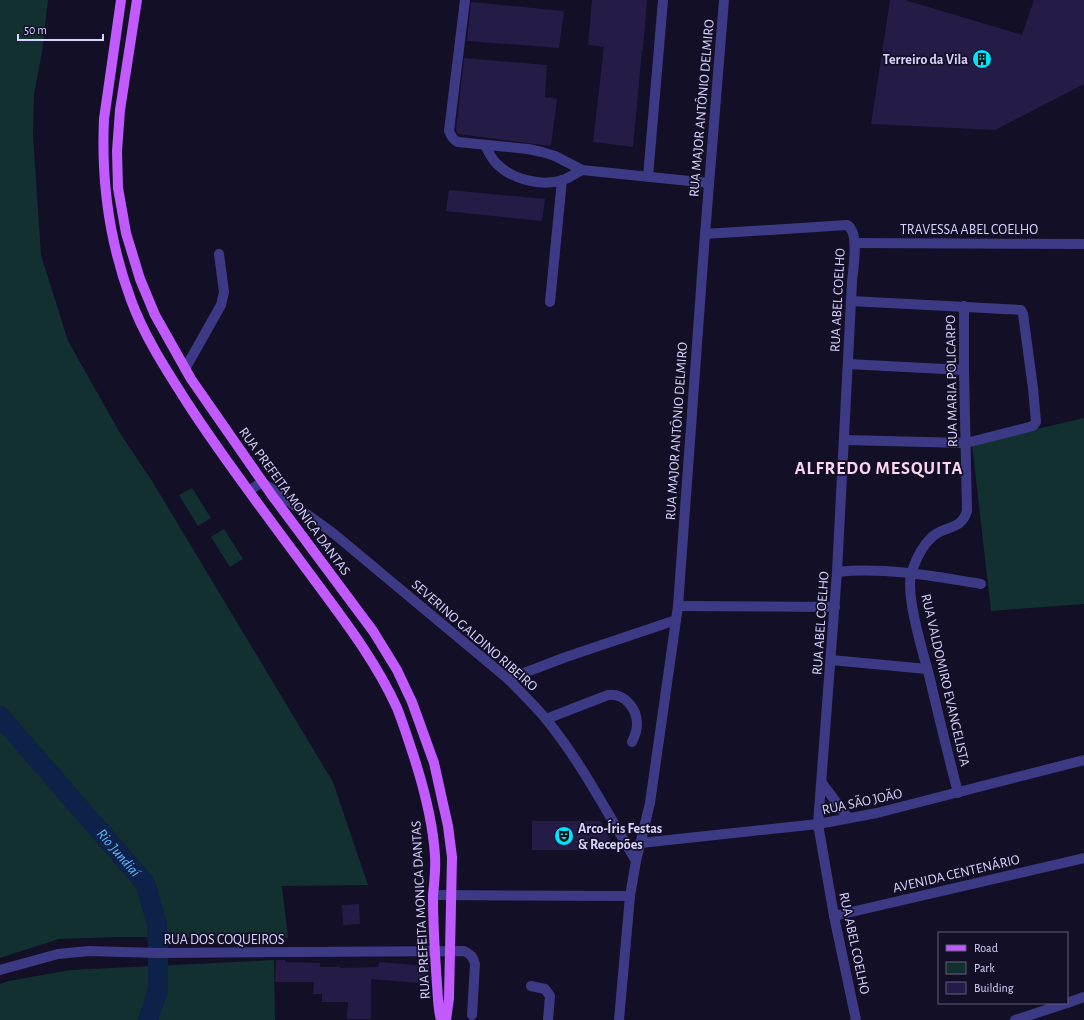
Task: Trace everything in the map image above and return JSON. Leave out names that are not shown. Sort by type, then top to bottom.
[{"type":"main road","name":"RUA PREFEITA MONICA DANTAS","points":[[121,0],[105,112],[103,138],[105,194],[113,240],[121,272],[147,337],[164,368],[212,441],[358,640],[380,675],[396,707],[423,784],[431,816],[435,858],[433,895],[434,952],[441,1020]]},
{"type":"main road","name":"RUA PREFEITA MONICA DANTAS","points":[[137,0],[120,110],[117,151],[118,188],[126,233],[140,279],[155,315],[185,369],[262,482],[373,631],[397,670],[412,702],[434,763],[443,799],[452,857],[449,998],[446,1020]]},
{"type":"street","points":[[465,0],[449,131],[452,138],[458,142],[528,148],[555,156],[582,170],[709,183]]},
{"type":"street","points":[[648,177],[663,0]]},
{"type":"street","name":"RUA MAJOR ANTÔNIO DELMIRO","points":[[620,1020],[630,896],[636,861],[650,803],[678,606],[705,234],[724,0]]},
{"type":"street","points":[[485,145],[495,162],[503,170],[514,176],[538,182],[562,180],[582,170]]},
{"type":"street","points":[[550,302],[562,180]]},
{"type":"street","name":"RUA ABEL COELHO","points":[[705,234],[849,226],[852,230],[855,243],[835,607],[818,824],[834,916],[856,1020]]},
{"type":"street","name":"TRAVESSA ABEL COELHO","points":[[855,243],[1084,244]]},
{"type":"street","points":[[185,369],[221,305],[223,298],[219,254]]},
{"type":"street","points":[[844,440],[966,443],[1036,424],[1033,388],[1023,314],[1019,309],[851,301]]},
{"type":"street","name":"RUA MARIA POLICARPO","points":[[911,572],[918,557],[930,539],[938,532],[961,524],[965,518],[967,507],[964,306]]},
{"type":"street","points":[[848,364],[964,370]]},
{"type":"street","points":[[249,491],[262,482]]},
{"type":"street","name":"SEVERINO GALDINO RIBEIRO","points":[[262,482],[333,533],[508,679],[529,699],[546,719],[578,765],[636,861]]},
{"type":"street","points":[[837,572],[911,572],[981,584]]},
{"type":"street","name":"RUA VALDOMIRO EVANGELISTA","points":[[911,572],[912,604],[958,793]]},
{"type":"street","points":[[678,606],[835,607]]},
{"type":"street","points":[[508,679],[566,657],[676,620]]},
{"type":"street","points":[[831,660],[927,669]]},
{"type":"street","points":[[546,719],[614,694],[627,700],[632,706],[638,723],[637,732],[632,742]]},
{"type":"street","name":"RUA SÃO JOÃO","points":[[641,843],[818,824],[878,813],[1084,760]]},
{"type":"street","points":[[822,783],[848,818]]},
{"type":"street","name":"AVENIDA CENTENÁRIO","points":[[834,916],[1084,858]]},
{"type":"street","points":[[433,895],[630,896]]},
{"type":"street","name":"RUA DOS COQUEIROS","points":[[0,970],[58,954],[79,951],[464,951],[474,958],[475,964],[472,1015]]},
{"type":"street","points":[[531,986],[541,987],[550,996],[548,1020]]},
{"type":"street","points":[[1068,1003],[1084,997]]},
{"type":"street","points":[[1015,1020],[1064,1004]]},
{"type":"green space","points":[[0,0],[48,0],[42,52],[34,94],[33,135],[41,255],[68,341],[120,433],[152,481],[333,782],[368,885],[282,886],[288,938],[119,937],[59,939],[0,958]]},
{"type":"green space","points":[[1084,418],[1084,604],[991,611],[972,444]]},
{"type":"green space","points":[[192,488],[211,518],[198,526],[179,495]]},
{"type":"green space","points":[[224,529],[243,559],[230,567],[211,537]]},
{"type":"green space","points":[[274,960],[275,1020],[0,1020],[0,984],[9,981],[70,970]]},
{"type":"building","points":[[592,0],[647,0],[633,147],[593,142],[604,47],[588,45]]},
{"type":"building","name":"Terreiro da Vila","points":[[890,0],[905,0],[1022,35],[1034,0],[1084,0],[1084,84],[995,130],[871,124]]},
{"type":"building","points":[[471,2],[564,11],[559,48],[467,41]]},
{"type":"building","points":[[464,58],[547,65],[545,97],[557,99],[551,146],[458,134],[456,130]]},
{"type":"building","points":[[449,190],[545,199],[542,221],[446,211]]},
{"type":"building","points":[[532,821],[600,821],[613,845],[592,845],[592,850],[532,850]]},
{"type":"building","points":[[359,904],[360,924],[343,925],[342,905]]},
{"type":"building","points":[[276,960],[285,960],[285,962],[320,963],[320,967],[340,968],[378,967],[379,962],[429,966],[429,984],[371,979],[371,1019],[347,1019],[348,1002],[322,1002],[322,994],[313,994],[314,982],[275,982]]},
{"type":"waterway","name":"Rio Jundiaí","points":[[0,716],[145,883],[157,924],[158,953],[158,990],[148,1020]]},
{"type":"place","name":"Terreiro da Vila","points":[[982,59]]},
{"type":"place","name":"Arco-Íris Festas & Recepões","points":[[564,836]]},
{"type":"district","name":"ALFREDO MESQUITA","points":[[879,468]]}]
